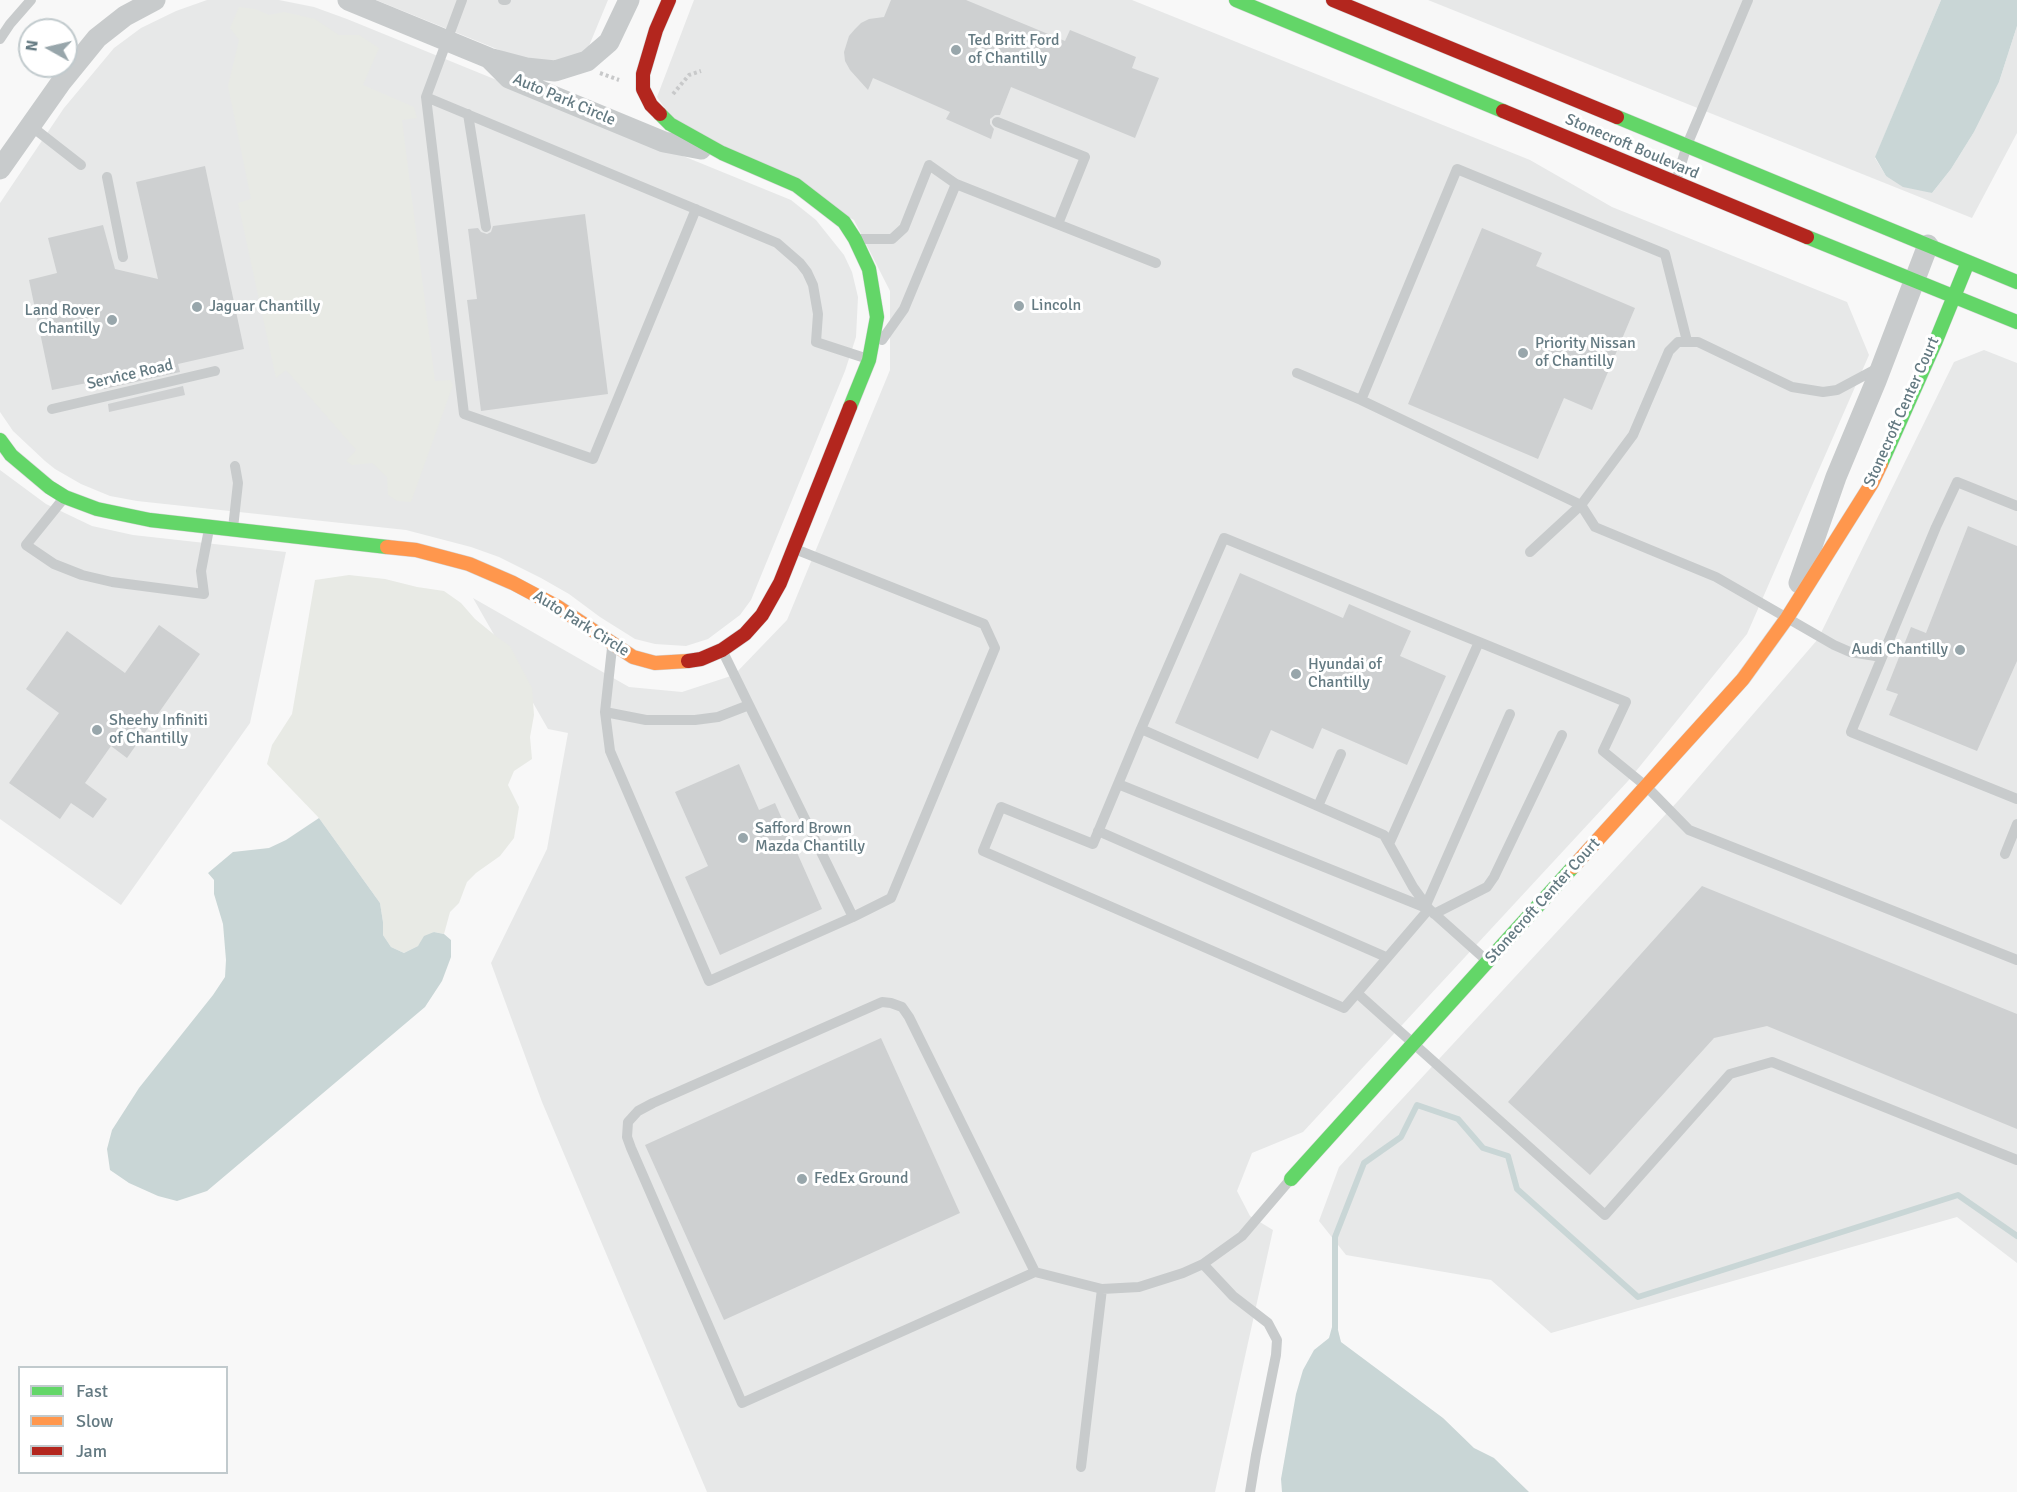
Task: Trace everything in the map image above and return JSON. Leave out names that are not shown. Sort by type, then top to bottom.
[{"type":"street","points":[[0,169],[62,81],[97,38],[126,16],[155,0]]},
{"type":"street","name":"Auto Park Circle","points":[[348,0],[489,58],[509,78],[664,142],[722,153]]},
{"type":"street","points":[[489,58],[526,68],[555,71],[587,61],[609,42],[629,0]]},
{"type":"street","name":"Auto Park Circle","points":[[0,440],[11,455],[49,487],[64,497],[97,509],[125,516],[416,550],[469,564],[513,583],[558,607],[633,657],[655,663],[681,662],[722,650],[745,634],[762,615],[780,583],[869,360],[877,317],[868,269],[855,239],[844,222],[796,185],[722,153],[670,124],[651,105],[643,89],[643,74],[656,30],[669,0]]},
{"type":"street","name":"Stonecroft Boulevard","points":[[1236,0],[1703,195],[2017,321]]},
{"type":"street","name":"Stonecroft Boulevard","points":[[1333,0],[2017,282]]},
{"type":"street","name":"Stonecroft Center Court","points":[[1787,618],[1836,477],[1928,245]]},
{"type":"street","name":"Stonecroft Center Court","points":[[1291,1179],[1743,679],[1787,618],[1872,483],[1935,343],[1968,262]]},
{"type":"lane","points":[[0,39],[32,0]]},
{"type":"lane","points":[[462,0],[426,97],[464,414],[593,459],[696,208]]},
{"type":"lane","points":[[1676,182],[1687,145],[1748,0]]},
{"type":"lane","points":[[426,97],[777,243],[807,272],[813,285],[818,314],[816,342],[869,360],[904,309],[956,184]]},
{"type":"lane","points":[[468,114],[486,227]]},
{"type":"lane","points":[[997,122],[1085,157],[1058,224]]},
{"type":"lane","points":[[30,126],[81,165]]},
{"type":"lane","points":[[855,239],[892,239],[904,228],[929,165],[956,184],[1156,263]]},
{"type":"lane","points":[[1361,400],[1457,169],[1665,254],[1687,341]]},
{"type":"lane","points":[[107,177],[123,257]]},
{"type":"lane","points":[[1530,552],[1581,505],[1633,435],[1669,351],[1678,342],[1698,342],[1792,387],[1816,391],[1837,390],[1881,367]]},
{"type":"lane","name":"Service Road","points":[[52,409],[214,371]]},
{"type":"lane","points":[[1297,373],[1361,400],[1581,505],[1595,527],[1716,577],[1819,638],[1851,652],[1882,657]]},
{"type":"lane","points":[[0,465],[11,455]]},
{"type":"lane","points":[[233,528],[238,483],[235,466]]},
{"type":"lane","points":[[2017,506],[1957,482],[1851,732],[2017,799]]},
{"type":"lane","points":[[64,497],[26,545],[54,564],[82,575],[112,582],[204,594],[201,572],[209,526]]},
{"type":"lane","points":[[1510,714],[1430,909],[1344,1008],[983,851],[1001,807],[1093,844],[1224,538],[1626,702],[1604,752],[1647,787],[1689,830],[2017,960]]},
{"type":"lane","points":[[612,645],[605,712],[607,739],[614,762],[709,981],[891,898],[995,648],[984,624],[793,549]]},
{"type":"lane","points":[[1389,844],[1479,642]]},
{"type":"lane","points":[[722,650],[853,917]]},
{"type":"lane","points":[[605,712],[646,720],[695,720],[718,717],[749,705]]},
{"type":"lane","points":[[1141,729],[1384,835],[1413,887],[1430,909],[1488,962]]},
{"type":"lane","points":[[1118,784],[1430,909],[1487,887],[1494,877],[1562,735]]},
{"type":"lane","points":[[1318,806],[1341,754]]},
{"type":"lane","points":[[2005,854],[2017,824]]},
{"type":"lane","points":[[1098,831],[1386,957]]},
{"type":"lane","points":[[1357,993],[1605,1215],[1730,1074],[1772,1062],[2017,1160]]},
{"type":"lane","points":[[1035,1272],[902,1007],[882,1002],[653,1103],[638,1111],[628,1122],[627,1137],[631,1148],[742,1403],[1035,1272],[1102,1288],[1139,1287],[1183,1274],[1203,1264],[1242,1236],[1291,1179]]},
{"type":"lane","points":[[1203,1264],[1233,1296],[1268,1323],[1277,1340],[1250,1492]]},
{"type":"lane","points":[[1081,1467],[1102,1288]]},
{"type":"shaded area","points":[[207,0],[279,0],[314,7],[791,200],[816,220],[844,255],[852,272],[858,297],[856,337],[845,371],[751,600],[740,615],[708,639],[686,646],[655,644],[635,639],[569,594],[541,578],[499,557],[471,547],[406,530],[137,501],[110,496],[81,484],[55,469],[13,431],[0,412],[0,203],[64,108],[114,48],[141,28],[176,11]]},
{"type":"shaded area","points":[[376,0],[608,0],[584,58],[546,69]]},
{"type":"shaded area","points":[[694,0],[1132,0],[1530,160],[1612,207],[1847,302],[1869,355],[1747,634],[1628,781],[1303,1132],[1252,1153],[1237,1191],[1250,1216],[1273,1230],[1215,1492],[707,1492],[542,1102],[491,963],[547,849],[568,733],[548,729],[473,598],[629,687],[682,692],[734,675],[787,620],[890,370],[890,291],[854,220],[675,123],[657,97]]},
{"type":"shaded area","points":[[1428,0],[1941,0],[1875,158],[1886,176],[1932,193],[1951,169],[1974,132],[1999,82],[2017,26],[2017,133],[1972,218]]},
{"type":"shaded area","points":[[1941,0],[2017,0],[2017,26],[1999,82],[1974,132],[1951,169],[1932,193],[1903,187],[1886,176],[1875,157]]},
{"type":"shaded area","points":[[239,7],[255,9],[269,15],[284,12],[315,19],[339,35],[359,35],[379,48],[363,85],[414,107],[417,118],[402,120],[435,381],[450,380],[453,385],[411,502],[397,501],[388,495],[387,477],[372,463],[352,465],[346,461],[356,450],[286,370],[276,378],[238,203],[251,199],[228,86],[239,40],[230,28]]},
{"type":"shaded area","points":[[1984,350],[2017,363],[2017,1263],[1957,1217],[1551,1333],[1491,1280],[1346,1255],[1319,1221],[1339,1167],[1678,801],[1818,639],[1954,362]]},
{"type":"shaded area","points":[[0,470],[46,504],[92,526],[133,535],[286,552],[250,723],[121,905],[0,819]]},
{"type":"shaded area","points":[[349,575],[385,579],[444,591],[510,646],[532,688],[534,715],[530,737],[532,759],[514,771],[508,785],[519,807],[514,838],[500,856],[467,882],[459,903],[450,912],[444,934],[434,932],[418,946],[404,953],[391,947],[383,935],[380,903],[319,818],[267,764],[272,745],[292,714],[315,580]]},
{"type":"shaded area","points":[[319,818],[380,903],[383,935],[391,947],[404,953],[418,946],[424,936],[434,932],[444,934],[451,940],[451,957],[442,981],[425,1007],[207,1191],[177,1201],[158,1196],[129,1183],[110,1170],[107,1149],[112,1130],[139,1088],[225,977],[223,924],[214,894],[214,880],[208,873],[233,852],[269,848],[286,840]]},
{"type":"shaded area","points":[[1332,1327],[1338,1330],[1341,1342],[1443,1418],[1474,1448],[1494,1458],[1529,1492],[1282,1492],[1281,1479],[1296,1394],[1303,1370],[1314,1350],[1329,1338]]},
{"type":"building","points":[[891,0],[966,0],[1065,41],[1070,30],[1136,57],[1132,68],[1159,78],[1135,138],[1011,87],[1000,115],[995,115],[990,119],[990,124],[994,129],[991,139],[946,119],[950,112],[873,78],[868,90],[850,70],[845,61],[844,52],[849,36],[855,29],[869,19],[884,17]]},
{"type":"building","points":[[205,166],[244,349],[178,364],[180,372],[104,389],[102,380],[52,390],[29,280],[57,273],[48,238],[103,225],[115,269],[158,279],[136,182]]},
{"type":"building","points":[[585,214],[608,394],[481,411],[467,300],[477,299],[468,229],[478,228],[487,234],[491,232],[493,226]]},
{"type":"building","name":"Priority Nissan of Chantilly","points":[[1482,228],[1542,253],[1536,266],[1635,308],[1592,410],[1564,398],[1538,459],[1408,404]]},
{"type":"building","points":[[183,386],[185,395],[109,412],[108,404]]},
{"type":"building","name":"Audi Chantilly","points":[[1968,526],[2017,546],[2017,661],[1977,751],[1889,715],[1898,694],[1886,690],[1911,627],[1926,633]]},
{"type":"building","points":[[1240,573],[1343,618],[1349,604],[1411,631],[1400,656],[1446,676],[1407,765],[1322,728],[1313,749],[1271,730],[1258,759],[1175,723]]},
{"type":"building","name":"Sheehy Infiniti of Chantilly","points":[[159,625],[200,654],[127,758],[111,746],[85,783],[107,799],[93,818],[71,803],[60,819],[9,783],[59,713],[26,689],[67,631],[125,673]]},
{"type":"building","name":"Safford Brown Mazda Chantilly","points":[[739,764],[759,810],[775,803],[822,909],[720,955],[685,877],[708,866],[675,792]]},
{"type":"building","points":[[1702,886],[2017,1014],[2017,1129],[1767,1026],[1714,1038],[1590,1175],[1508,1102]]},
{"type":"building","name":"FedEx Ground","points":[[881,1038],[960,1213],[724,1320],[645,1145]]},
{"type":"waterway","points":[[1335,1329],[1335,1237],[1364,1163],[1401,1137],[1417,1105],[1458,1119],[1483,1148],[1508,1156],[1517,1189],[1638,1297],[1958,1195],[2017,1236]]},
{"type":"traffic: fast","points":[[1236,0],[1503,111]]},
{"type":"traffic: fast","points":[[660,114],[670,124],[722,153],[796,185],[844,222],[869,269],[877,317],[869,360],[850,407]]},
{"type":"traffic: fast","points":[[1617,117],[2017,282]]},
{"type":"traffic: fast","points":[[1807,237],[2017,322]]},
{"type":"traffic: fast","points":[[1881,464],[1968,262]]},
{"type":"traffic: fast","points":[[0,440],[11,455],[49,487],[65,497],[97,509],[150,520],[387,547]]},
{"type":"traffic: fast","points":[[1291,1179],[1573,867]]},
{"type":"traffic: slow","points":[[1573,867],[1743,679],[1787,618],[1872,483],[1881,464]]},
{"type":"traffic: slow","points":[[387,547],[416,550],[469,564],[513,583],[558,607],[633,657],[655,663],[688,661]]},
{"type":"traffic: jam","points":[[660,114],[651,105],[643,89],[643,74],[656,30],[669,0]]},
{"type":"traffic: jam","points":[[1333,0],[1617,117]]},
{"type":"traffic: jam","points":[[1503,111],[1807,237]]},
{"type":"traffic: jam","points":[[688,661],[701,659],[722,650],[745,634],[762,615],[780,583],[850,407]]},
{"type":"place","name":"Ted Britt Ford of Chantilly","points":[[956,50]]},
{"type":"place","name":"Lincoln","points":[[1019,306]]},
{"type":"place","name":"Jaguar Chantilly","points":[[197,307]]},
{"type":"place","name":"Land Rover Chantilly","points":[[112,320]]},
{"type":"place","name":"Priority Nissan of Chantilly","points":[[1523,353]]},
{"type":"place","name":"Audi Chantilly","points":[[1960,650]]},
{"type":"place","name":"Hyundai of Chantilly","points":[[1296,674]]},
{"type":"place","name":"Sheehy Infiniti of Chantilly","points":[[97,730]]},
{"type":"place","name":"Safford Brown Mazda Chantilly","points":[[743,838]]},
{"type":"place","name":"FedEx Ground","points":[[802,1179]]}]
